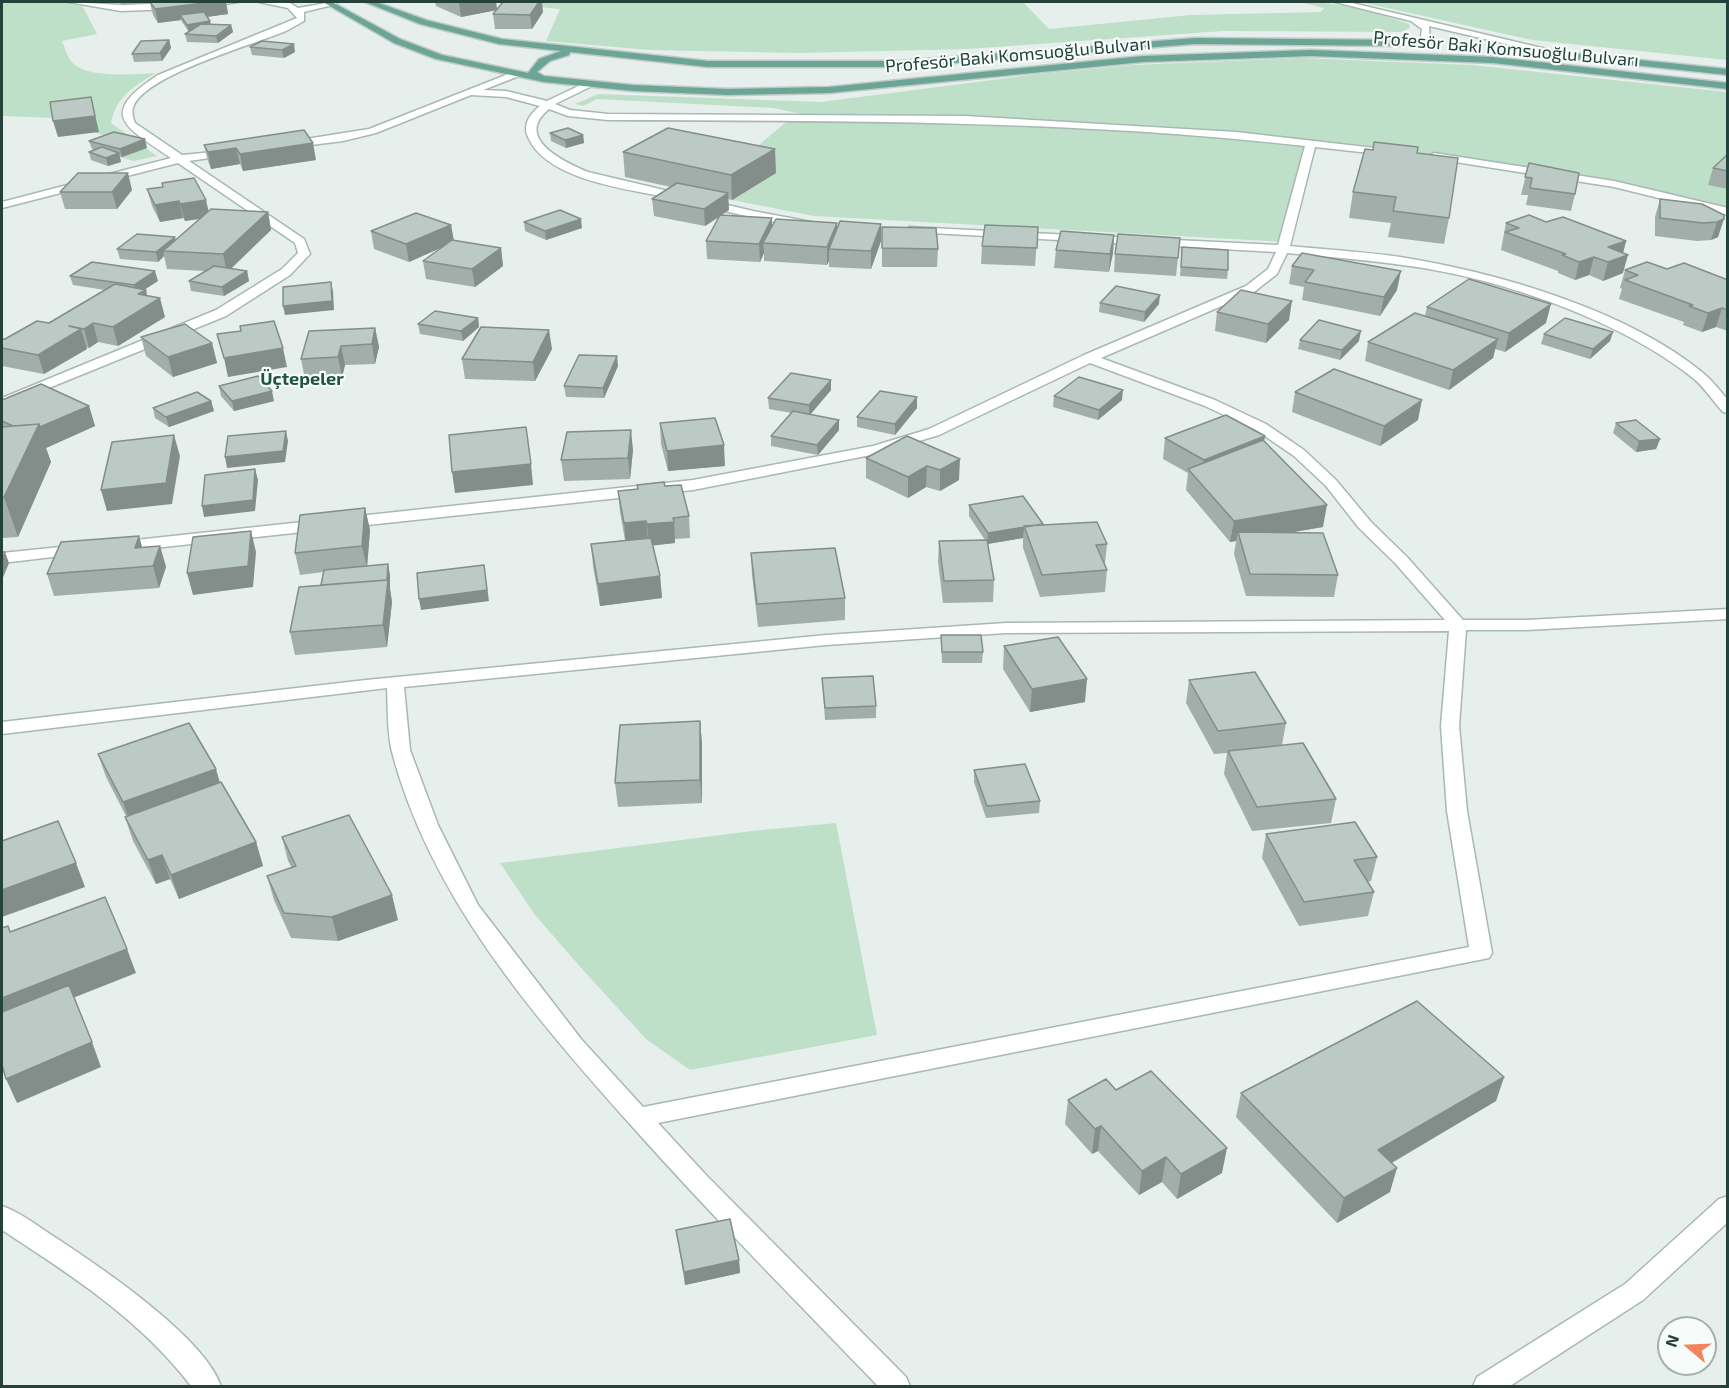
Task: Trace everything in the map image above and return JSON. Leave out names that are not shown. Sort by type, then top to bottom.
[{"type":"main road","name":"Profesör Baki Komsuoğlu Bulvarı","points":[[369,2],[423,22],[476,36],[622,57],[708,64],[846,66],[968,60],[1195,41],[1320,40],[1430,44]]},
{"type":"main road","name":"Profesör Baki Komsuoğlu Bulvarı","points":[[330,3],[411,47],[470,66],[589,84],[704,91],[800,91],[1143,59],[1311,53],[1493,60],[1728,86]]},
{"type":"main road","name":"Profesör Baki Komsuoğlu Bulvarı","points":[[1486,47],[1728,72]]},
{"type":"main road","points":[[536,77],[532,72],[544,60],[574,51]]},
{"type":"main road","points":[[589,84],[621,72],[627,63],[622,57]]},
{"type":"street","points":[[72,2],[141,8],[234,2]]},
{"type":"street","points":[[2,403],[220,313],[259,292],[286,272],[304,254],[300,241],[130,125],[127,114],[129,104],[151,84],[175,72],[292,26],[301,20],[297,11],[290,6],[263,2]]},
{"type":"street","points":[[1339,2],[1562,54]]},
{"type":"street","points":[[297,11],[330,3]]},
{"type":"street","points":[[1413,20],[1427,28],[1430,44]]},
{"type":"street","points":[[273,147],[343,138],[372,131],[474,93],[516,74]]},
{"type":"street","points":[[589,84],[547,106],[536,116],[531,127],[534,140],[544,151],[575,170],[747,212],[817,224]]},
{"type":"street","points":[[474,93],[506,94],[535,100],[568,113],[608,117],[965,119],[1130,127],[1395,152]]},
{"type":"street","points":[[2,558],[693,485],[800,467],[876,450],[934,432],[1008,399],[1089,357],[1250,289],[1273,271],[1283,249],[1311,144]]},
{"type":"street","points":[[2,205],[179,159],[238,151]]},
{"type":"street","points":[[1417,155],[1614,184],[1728,212]]},
{"type":"street","points":[[900,229],[1283,249],[1410,262],[1483,276],[1593,315],[1678,360],[1699,376],[1728,409]]},
{"type":"street","points":[[638,1117],[1481,953],[1458,811],[1450,726],[1458,625],[1401,560],[1365,525],[1331,483],[1299,453],[1261,427],[1210,403],[1089,357]]},
{"type":"street","points":[[2,728],[395,682],[826,640],[1006,628],[1527,625],[1728,614]]},
{"type":"street","points":[[395,682],[401,750],[428,825],[470,908],[573,1045],[698,1183],[896,1386]]},
{"type":"street","points":[[1487,1386],[1634,1292],[1728,1206]]},
{"type":"street","points":[[2,1217],[108,1286],[192,1364],[207,1386]]},
{"type":"green space","points":[[2,2],[62,2],[83,7],[97,34],[62,41],[72,62],[88,71],[99,73],[156,73],[127,93],[117,106],[111,123],[157,156],[134,161],[92,149],[116,140],[55,118],[2,116]]},
{"type":"green space","points":[[488,2],[1023,2],[1049,29],[1191,15],[1321,12],[1324,8],[1300,2],[1314,2],[1341,5],[1369,12],[1409,24],[1410,28],[1401,32],[1224,31],[967,49],[799,53],[649,50],[546,41],[560,9]]},
{"type":"green space","points":[[1360,2],[1727,2],[1727,60],[1532,40]]},
{"type":"green space","points":[[1301,58],[1472,65],[1727,92],[1727,212],[1559,174],[1311,144],[1286,242],[814,216],[732,200],[735,165],[791,118],[816,117],[773,108],[597,99],[583,106],[575,104],[598,94],[821,102],[1039,74],[1134,65]]},
{"type":"green space","points":[[836,823],[877,1035],[690,1070],[646,1039],[535,915],[500,863],[752,831]]},
{"type":"building","points":[[150,2],[212,2],[155,9]]},
{"type":"building","points":[[503,2],[539,2],[530,15],[493,14]]},
{"type":"building","points":[[204,12],[210,21],[187,25],[180,15]]},
{"type":"building","points":[[201,24],[231,25],[216,36],[185,34]]},
{"type":"building","points":[[169,40],[160,53],[132,54],[141,41]]},
{"type":"building","points":[[262,41],[294,44],[282,50],[250,47]]},
{"type":"building","points":[[91,97],[95,116],[53,121],[50,102]]},
{"type":"building","points":[[568,128],[583,135],[565,140],[550,133]]},
{"type":"building","points":[[668,128],[775,149],[731,175],[623,152]]},
{"type":"building","points":[[304,130],[313,143],[240,154],[236,148],[208,152],[204,145]]},
{"type":"building","points":[[114,132],[145,139],[120,149],[89,141]]},
{"type":"building","points":[[1374,142],[1418,147],[1417,153],[1458,158],[1449,218],[1393,211],[1396,197],[1353,192],[1365,149],[1373,150]]},
{"type":"building","points":[[102,147],[119,153],[106,158],[89,152]]},
{"type":"building","points":[[1728,154],[1728,171],[1713,168]]},
{"type":"building","points":[[1529,163],[1579,173],[1575,194],[1530,188],[1532,178],[1525,177]]},
{"type":"building","points":[[78,173],[128,173],[112,192],[60,192]]},
{"type":"building","points":[[194,178],[206,200],[155,205],[147,189],[163,187],[162,183]]},
{"type":"building","points":[[677,183],[728,193],[704,209],[652,199]]},
{"type":"building","points":[[1660,199],[1702,204],[1724,215],[1724,219],[1703,223],[1660,218]]},
{"type":"building","points":[[211,209],[268,212],[223,254],[163,251]]},
{"type":"building","points":[[560,210],[581,219],[545,231],[524,222]]},
{"type":"building","points":[[416,213],[451,225],[406,244],[371,231]]},
{"type":"building","points":[[720,215],[772,218],[759,244],[706,241]]},
{"type":"building","points":[[1529,215],[1546,222],[1563,217],[1626,241],[1608,247],[1628,255],[1608,262],[1594,257],[1579,262],[1562,255],[1566,254],[1505,232],[1519,228],[1506,223]]},
{"type":"building","points":[[776,219],[837,223],[827,247],[763,243]]},
{"type":"building","points":[[840,221],[881,224],[871,251],[829,249]]},
{"type":"building","points":[[985,225],[1038,227],[1037,248],[982,246]]},
{"type":"building","points":[[882,227],[936,228],[938,249],[882,248]]},
{"type":"building","points":[[1061,231],[1114,235],[1110,254],[1056,250]]},
{"type":"building","points":[[137,234],[175,237],[156,252],[117,249]]},
{"type":"building","points":[[1118,234],[1180,238],[1178,258],[1115,254]]},
{"type":"building","points":[[452,240],[501,248],[472,269],[423,261]]},
{"type":"building","points":[[1182,247],[1228,250],[1228,270],[1181,267]]},
{"type":"building","points":[[1302,253],[1401,271],[1384,297],[1305,282],[1314,270],[1292,266]]},
{"type":"building","points":[[92,262],[155,271],[134,285],[70,276]]},
{"type":"building","points":[[1647,262],[1667,269],[1684,263],[1728,280],[1728,310],[1722,308],[1708,313],[1689,306],[1693,305],[1625,280],[1638,275],[1625,270]]},
{"type":"building","points":[[214,266],[247,271],[222,287],[189,281]]},
{"type":"building","points":[[1469,279],[1551,304],[1509,333],[1427,307]]},
{"type":"building","points":[[331,282],[332,301],[283,306],[283,287]]},
{"type":"building","points":[[115,284],[146,290],[138,294],[160,298],[113,327],[93,323],[84,329],[69,326],[81,329],[38,355],[2,348],[2,339],[37,321],[49,323]]},
{"type":"building","points":[[1116,286],[1160,295],[1145,312],[1100,303]]},
{"type":"building","points":[[1241,290],[1292,301],[1268,324],[1217,312]]},
{"type":"building","points":[[435,311],[478,318],[461,331],[418,324]]},
{"type":"building","points":[[1415,313],[1498,339],[1453,370],[1368,342]]},
{"type":"building","points":[[1565,318],[1613,332],[1593,349],[1544,334]]},
{"type":"building","points":[[1319,320],[1361,331],[1342,350],[1300,340]]},
{"type":"building","points":[[274,321],[283,348],[224,358],[217,334],[241,331],[240,326]]},
{"type":"building","points":[[185,324],[212,343],[168,357],[141,337]]},
{"type":"building","points":[[481,327],[549,330],[533,362],[462,359]]},
{"type":"building","points":[[375,328],[372,344],[341,346],[338,357],[301,359],[309,331]]},
{"type":"building","points":[[579,355],[617,356],[603,388],[564,386]]},
{"type":"building","points":[[1334,369],[1422,400],[1384,426],[1295,392]]},
{"type":"building","points":[[791,373],[831,380],[809,405],[768,398]]},
{"type":"building","points":[[258,376],[272,391],[232,401],[219,386]]},
{"type":"building","points":[[1079,377],[1123,390],[1099,410],[1054,396]]},
{"type":"building","points":[[41,384],[89,406],[40,427],[39,424],[13,426],[2,421],[2,400]]},
{"type":"building","points":[[880,391],[917,397],[895,424],[857,417]]},
{"type":"building","points":[[197,392],[211,401],[166,417],[153,408]]},
{"type":"building","points":[[793,411],[839,420],[817,445],[771,436]]},
{"type":"building","points":[[1226,415],[1265,436],[1204,460],[1165,438]]},
{"type":"building","points":[[715,418],[724,445],[667,451],[660,423]]},
{"type":"building","points":[[1636,420],[1660,439],[1639,441],[1616,423]]},
{"type":"building","points":[[39,424],[4,497],[2,498],[2,427]]},
{"type":"building","points":[[526,427],[531,464],[452,472],[449,435]]},
{"type":"building","points":[[631,430],[628,458],[561,460],[567,432]]},
{"type":"building","points":[[286,431],[283,451],[225,457],[228,436]]},
{"type":"building","points":[[174,435],[166,483],[101,490],[112,442]]},
{"type":"building","points":[[907,436],[960,459],[940,470],[927,466],[908,477],[866,458]]},
{"type":"building","points":[[1263,440],[1327,505],[1234,521],[1188,469]]},
{"type":"building","points":[[255,469],[253,500],[202,506],[205,475]]},
{"type":"building","points":[[664,482],[665,486],[681,485],[689,516],[673,518],[674,522],[624,523],[618,491],[638,489],[637,485]]},
{"type":"building","points":[[1023,496],[1043,524],[988,533],[969,505]]},
{"type":"building","points":[[365,508],[362,546],[295,553],[300,515]]},
{"type":"building","points":[[1097,522],[1107,544],[1096,545],[1107,570],[1042,575],[1024,526]]},
{"type":"building","points":[[251,531],[248,566],[187,573],[193,537]]},
{"type":"building","points":[[1238,532],[1323,533],[1338,575],[1250,574]]},
{"type":"building","points":[[139,536],[135,548],[160,546],[153,566],[47,574],[61,542]]},
{"type":"building","points":[[651,538],[660,576],[598,584],[591,544]]},
{"type":"building","points":[[987,540],[994,580],[944,581],[939,541]]},
{"type":"building","points":[[835,548],[845,598],[757,604],[751,553]]},
{"type":"building","points":[[388,564],[387,580],[321,585],[324,570]]},
{"type":"building","points":[[484,565],[487,590],[419,599],[417,573]]},
{"type":"building","points":[[388,580],[383,625],[290,632],[299,587]]},
{"type":"building","points":[[941,635],[981,635],[983,652],[942,652]]},
{"type":"building","points":[[1058,637],[1087,679],[1032,689],[1004,646]]},
{"type":"building","points":[[1255,672],[1286,723],[1218,731],[1189,680]]},
{"type":"building","points":[[873,676],[876,706],[825,708],[822,678]]},
{"type":"building","points":[[700,721],[700,780],[615,783],[620,725]]},
{"type":"building","points":[[189,723],[216,769],[123,802],[98,754]]},
{"type":"building","points":[[1303,743],[1336,799],[1257,807],[1228,751]]},
{"type":"building","points":[[1025,764],[1040,801],[987,806],[974,770]]},
{"type":"building","points":[[221,782],[256,842],[171,875],[162,855],[148,860],[125,817]]},
{"type":"building","points":[[349,815],[392,895],[332,917],[284,913],[267,876],[296,866],[282,837]]},
{"type":"building","points":[[58,821],[76,863],[2,890],[2,841]]},
{"type":"building","points":[[1355,822],[1377,857],[1354,860],[1374,892],[1304,902],[1266,834]]},
{"type":"building","points":[[105,897],[127,949],[2,998],[2,928],[8,926],[10,932]]},
{"type":"building","points":[[69,985],[92,1042],[6,1079],[2,1065],[2,1012]]},
{"type":"building","points":[[1417,1001],[1504,1077],[1378,1150],[1397,1168],[1344,1198],[1241,1093]]},
{"type":"building","points":[[1151,1071],[1227,1148],[1181,1174],[1166,1157],[1142,1171],[1101,1126],[1095,1129],[1068,1100],[1106,1079],[1116,1090]]},
{"type":"building","points":[[730,1219],[739,1260],[684,1272],[676,1230]]},
{"type":"district","name":"Üçtepeler","points":[[302,379]]}]
